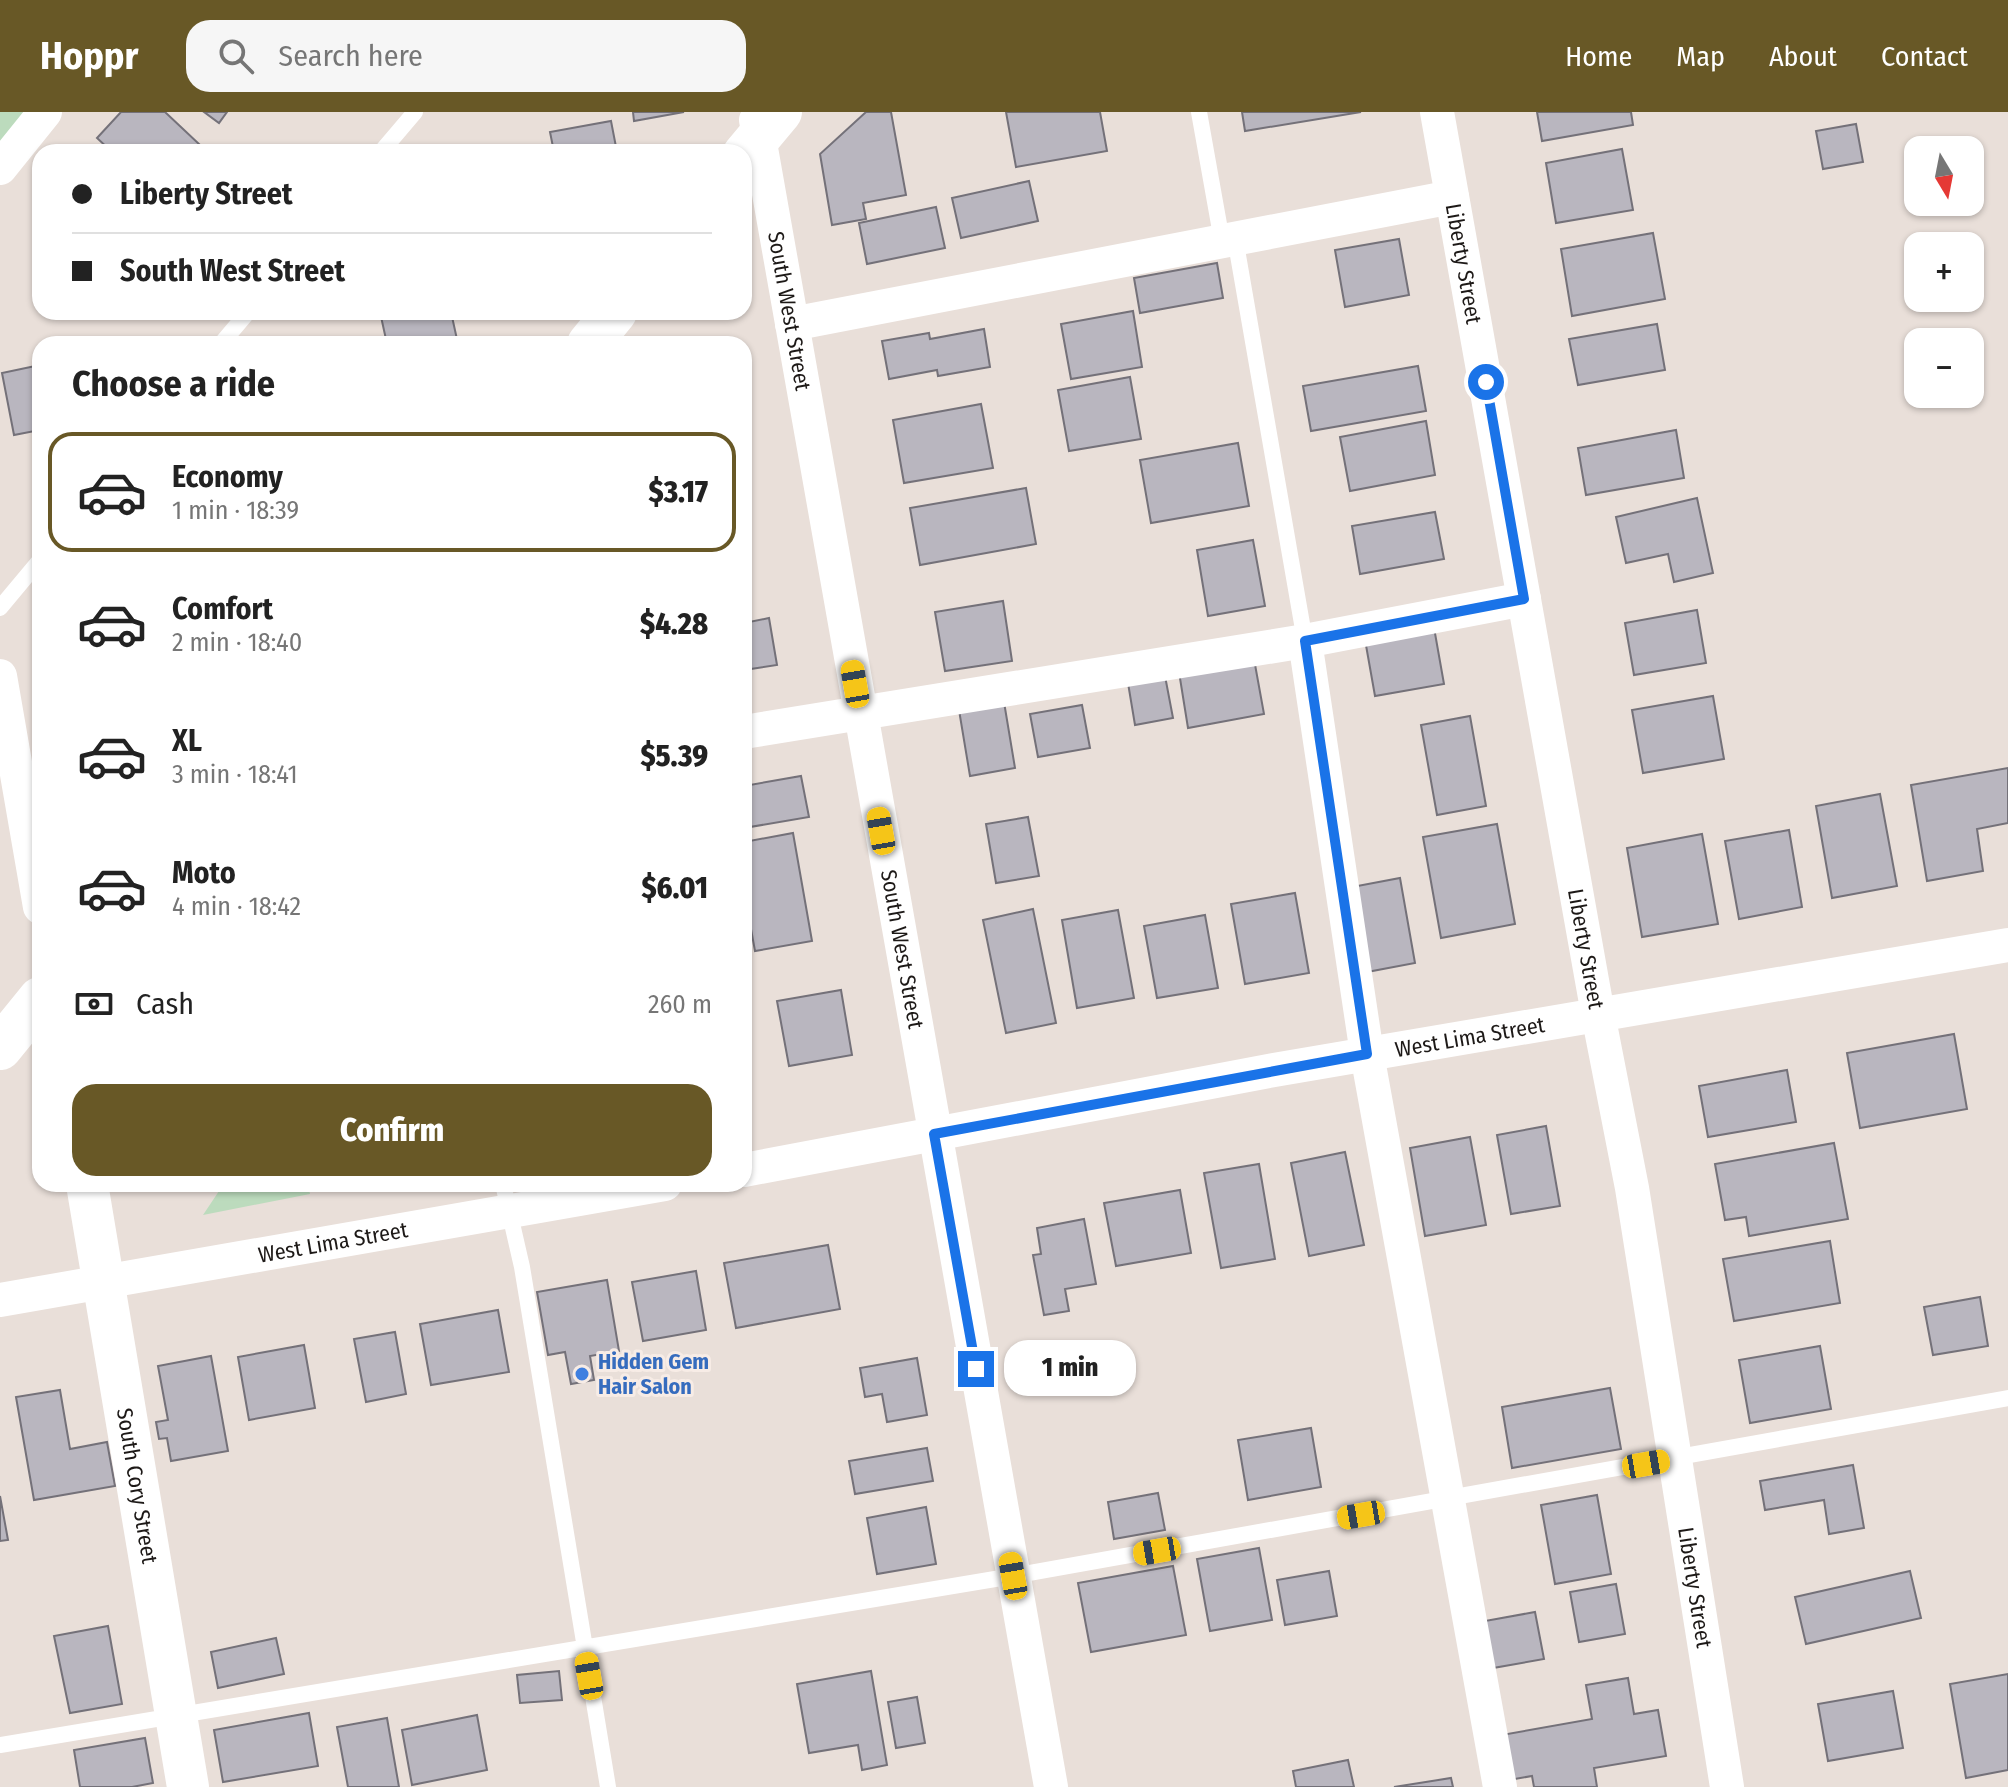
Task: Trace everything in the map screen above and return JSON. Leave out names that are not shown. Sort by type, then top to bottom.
[{"type":"main road","points":[[596,336],[608,320]]},
{"type":"main road","points":[[0,1048],[32,1009]]},
{"type":"street","points":[[0,168],[45,112]]},
{"type":"street","name":"Liberty Street","points":[[1437,112],[1598,1014],[1632,1188],[1727,1787]]},
{"type":"street","name":"South West Street","points":[[760,129],[860,714],[1051,1787]]},
{"type":"street","points":[[792,324],[1452,197]]},
{"type":"street","points":[[752,731],[1305,641],[1524,599]]},
{"type":"street","points":[[1305,641],[1367,1054],[1500,1787]]},
{"type":"street","points":[[0,676],[32,861]]},
{"type":"street","name":"West Lima Street","points":[[752,1168],[1367,1054],[2008,945]]},
{"type":"street","name":"South Cory Street","points":[[88,1192],[188,1787]]},
{"type":"street","name":"West Lima Street","points":[[0,1300],[506,1198],[574,1192]]},
{"type":"lane","points":[[388,144],[415,112]]},
{"type":"lane","points":[[1199,112],[1229,240],[1305,641]]},
{"type":"lane","points":[[228,336],[241,320]]},
{"type":"lane","points":[[0,608],[32,570]]},
{"type":"lane","points":[[506,1198],[522,1267],[608,1787]]},
{"type":"lane","points":[[0,1745],[1013,1576],[2008,1398]]},
{"type":"green space","points":[[0,112],[45,112],[0,168]]},
{"type":"green space","points":[[218,1192],[310,1192],[310,1194],[203,1215]]},
{"type":"building","points":[[121,112],[165,112],[199,144],[103,144],[97,138]]},
{"type":"building","points":[[204,112],[227,112],[219,123]]},
{"type":"building","points":[[633,112],[684,112],[634,121]]},
{"type":"building","points":[[866,112],[891,112],[906,195],[863,203],[866,219],[832,225],[820,154]]},
{"type":"building","points":[[1006,112],[1100,112],[1107,151],[1016,167]]},
{"type":"building","points":[[1242,112],[1361,112],[1245,131]]},
{"type":"building","points":[[1537,112],[1631,112],[1633,125],[1542,141]]},
{"type":"building","points":[[611,121],[615,144],[552,144],[550,132]]},
{"type":"building","points":[[1856,124],[1863,162],[1823,169],[1816,131]]},
{"type":"building","points":[[1622,149],[1633,210],[1556,223],[1546,163]]},
{"type":"building","points":[[1029,181],[1038,221],[961,238],[952,198]]},
{"type":"building","points":[[936,207],[945,248],[867,264],[859,223]]},
{"type":"building","points":[[1653,233],[1665,299],[1572,316],[1561,249]]},
{"type":"building","points":[[1399,239],[1409,295],[1345,307],[1335,250]]},
{"type":"building","points":[[1217,263],[1223,298],[1140,313],[1134,278]]},
{"type":"building","points":[[1133,311],[1142,367],[1071,379],[1061,324]]},
{"type":"building","points":[[382,320],[453,320],[456,336],[385,336]]},
{"type":"building","points":[[1657,324],[1665,370],[1578,385],[1569,339]]},
{"type":"building","points":[[984,329],[990,367],[938,376],[937,370],[889,379],[882,341],[929,333],[930,339]]},
{"type":"building","points":[[1418,366],[1426,411],[1311,431],[1303,386]]},
{"type":"building","points":[[32,367],[32,432],[14,435],[2,373]]},
{"type":"building","points":[[1130,377],[1141,439],[1069,451],[1058,390]]},
{"type":"building","points":[[981,404],[993,468],[904,483],[893,420]]},
{"type":"building","points":[[1426,421],[1435,475],[1350,491],[1340,437]]},
{"type":"building","points":[[1676,430],[1684,478],[1586,495],[1578,448]]},
{"type":"building","points":[[1238,443],[1249,506],[1151,523],[1140,460]]},
{"type":"building","points":[[1026,488],[1036,544],[920,565],[910,508]]},
{"type":"building","points":[[1697,498],[1713,573],[1674,582],[1668,554],[1626,563],[1616,517]]},
{"type":"building","points":[[1435,512],[1444,559],[1360,574],[1352,526]]},
{"type":"building","points":[[1253,540],[1265,606],[1208,616],[1197,550]]},
{"type":"building","points":[[1003,601],[1012,661],[945,671],[935,612]]},
{"type":"building","points":[[1697,610],[1706,663],[1634,675],[1625,623]]},
{"type":"building","points":[[769,618],[777,665],[752,669],[752,621]]},
{"type":"building","points":[[1433,622],[1444,684],[1375,696],[1364,634]]},
{"type":"building","points":[[1254,659],[1264,714],[1188,728],[1179,672]]},
{"type":"building","points":[[1165,676],[1173,718],[1135,725],[1128,683]]},
{"type":"building","points":[[1003,696],[1015,768],[970,776],[958,704]]},
{"type":"building","points":[[1713,696],[1724,759],[1643,773],[1632,710]]},
{"type":"building","points":[[1082,705],[1090,748],[1038,757],[1030,714]]},
{"type":"building","points":[[1470,716],[1486,806],[1437,815],[1421,725]]},
{"type":"building","points":[[2008,768],[2008,823],[1977,829],[1983,871],[1927,881],[1911,785]]},
{"type":"building","points":[[801,776],[809,817],[752,827],[752,785]]},
{"type":"building","points":[[1880,794],[1897,886],[1832,898],[1816,806]]},
{"type":"building","points":[[1028,817],[1039,876],[996,883],[986,824]]},
{"type":"building","points":[[1497,824],[1515,924],[1441,938],[1423,837]]},
{"type":"building","points":[[1789,830],[1802,907],[1739,919],[1725,841]]},
{"type":"building","points":[[793,833],[812,941],[755,951],[752,935],[752,841]]},
{"type":"building","points":[[1702,834],[1718,924],[1642,937],[1627,848]]},
{"type":"building","points":[[1400,878],[1415,963],[1367,972],[1352,887]]},
{"type":"building","points":[[1295,893],[1309,973],[1245,984],[1231,904]]},
{"type":"building","points":[[1033,909],[1056,1023],[1006,1033],[983,920]]},
{"type":"building","points":[[1118,910],[1134,998],[1077,1008],[1062,920]]},
{"type":"building","points":[[1205,915],[1218,988],[1157,998],[1144,926]]},
{"type":"building","points":[[841,990],[852,1055],[789,1066],[777,1001]]},
{"type":"building","points":[[1954,1034],[1967,1109],[1860,1128],[1847,1053]]},
{"type":"building","points":[[1787,1070],[1796,1122],[1708,1137],[1699,1086]]},
{"type":"building","points":[[1546,1126],[1560,1206],[1511,1214],[1497,1135]]},
{"type":"building","points":[[1470,1137],[1486,1225],[1425,1236],[1410,1148]]},
{"type":"building","points":[[1834,1143],[1848,1219],[1749,1236],[1746,1217],[1725,1220],[1715,1164]]},
{"type":"building","points":[[1345,1152],[1364,1245],[1309,1256],[1291,1163]]},
{"type":"building","points":[[1259,1164],[1275,1259],[1221,1268],[1204,1173]]},
{"type":"building","points":[[1180,1190],[1191,1253],[1116,1266],[1104,1203]]},
{"type":"building","points":[[1084,1219],[1096,1284],[1065,1289],[1069,1311],[1044,1315],[1033,1255],[1041,1254],[1037,1228]]},
{"type":"building","points":[[1830,1241],[1840,1303],[1734,1321],[1723,1259]]},
{"type":"building","points":[[828,1245],[840,1309],[736,1328],[724,1263]]},
{"type":"building","points":[[696,1271],[706,1330],[643,1341],[632,1282]]},
{"type":"building","points":[[607,1280],[619,1351],[590,1356],[594,1380],[571,1384],[565,1352],[548,1355],[537,1292]]},
{"type":"building","points":[[1980,1297],[1988,1346],[1933,1355],[1924,1307]]},
{"type":"building","points":[[498,1310],[509,1372],[431,1385],[420,1324]]},
{"type":"building","points":[[395,1332],[406,1394],[366,1402],[354,1339]]},
{"type":"building","points":[[304,1345],[315,1408],[249,1420],[238,1357]]},
{"type":"building","points":[[1820,1346],[1831,1409],[1750,1423],[1739,1360]]},
{"type":"building","points":[[211,1356],[228,1451],[171,1461],[167,1438],[159,1439],[156,1422],[168,1420],[158,1366]]},
{"type":"building","points":[[917,1358],[927,1415],[887,1422],[882,1394],[865,1397],[860,1368]]},
{"type":"building","points":[[1610,1388],[1621,1449],[1512,1468],[1502,1407]]},
{"type":"building","points":[[60,1390],[70,1449],[107,1442],[115,1486],[34,1500],[16,1397]]},
{"type":"building","points":[[1311,1428],[1321,1487],[1248,1500],[1238,1440]]},
{"type":"building","points":[[927,1448],[933,1481],[855,1494],[849,1461]]},
{"type":"building","points":[[1853,1465],[1864,1528],[1829,1534],[1824,1500],[1765,1510],[1760,1481]]},
{"type":"building","points":[[1158,1493],[1165,1530],[1114,1539],[1108,1502]]},
{"type":"building","points":[[1597,1495],[1611,1574],[1555,1584],[1541,1505]]},
{"type":"building","points":[[0,1496],[8,1540],[0,1541]]},
{"type":"building","points":[[926,1507],[936,1564],[877,1574],[867,1518]]},
{"type":"building","points":[[1259,1548],[1272,1620],[1210,1631],[1197,1559]]},
{"type":"building","points":[[1173,1566],[1186,1635],[1091,1652],[1078,1583]]},
{"type":"building","points":[[1329,1571],[1337,1616],[1285,1625],[1277,1580]]},
{"type":"building","points":[[1910,1571],[1921,1618],[1806,1644],[1795,1597]]},
{"type":"building","points":[[1616,1584],[1625,1634],[1579,1642],[1570,1592]]},
{"type":"building","points":[[1535,1612],[1544,1659],[1493,1668],[1485,1621]]},
{"type":"building","points":[[108,1626],[122,1704],[70,1713],[54,1636]]},
{"type":"building","points":[[276,1638],[284,1674],[218,1688],[211,1652]]},
{"type":"building","points":[[559,1671],[562,1700],[520,1703],[517,1675]]},
{"type":"building","points":[[871,1671],[887,1765],[862,1770],[858,1745],[809,1753],[797,1684]]},
{"type":"building","points":[[2008,1674],[2008,1770],[1966,1778],[1950,1684]]},
{"type":"building","points":[[1628,1678],[1634,1714],[1658,1710],[1666,1756],[1594,1768],[1597,1787],[1534,1787],[1532,1776],[1503,1781],[1496,1736],[1592,1719],[1586,1685]]},
{"type":"building","points":[[1893,1691],[1903,1748],[1828,1761],[1818,1704]]},
{"type":"building","points":[[917,1697],[925,1743],[896,1748],[888,1702]]},
{"type":"building","points":[[309,1713],[318,1766],[223,1782],[214,1730]]},
{"type":"building","points":[[477,1715],[487,1770],[412,1785],[402,1730]]},
{"type":"building","points":[[387,1718],[399,1787],[348,1787],[337,1727]]},
{"type":"building","points":[[145,1738],[153,1783],[132,1787],[80,1787],[74,1750]]},
{"type":"building","points":[[1348,1760],[1354,1787],[1296,1787],[1293,1771]]},
{"type":"building","points":[[1451,1778],[1453,1787],[1394,1787]]},
{"type":"place","name":"Hidden Gem Hair Salon","points":[[582,1374]]},
{"type":"route","points":[[976,1369],[934,1134],[1367,1054],[1305,641],[1524,599],[1486,382]]}]
